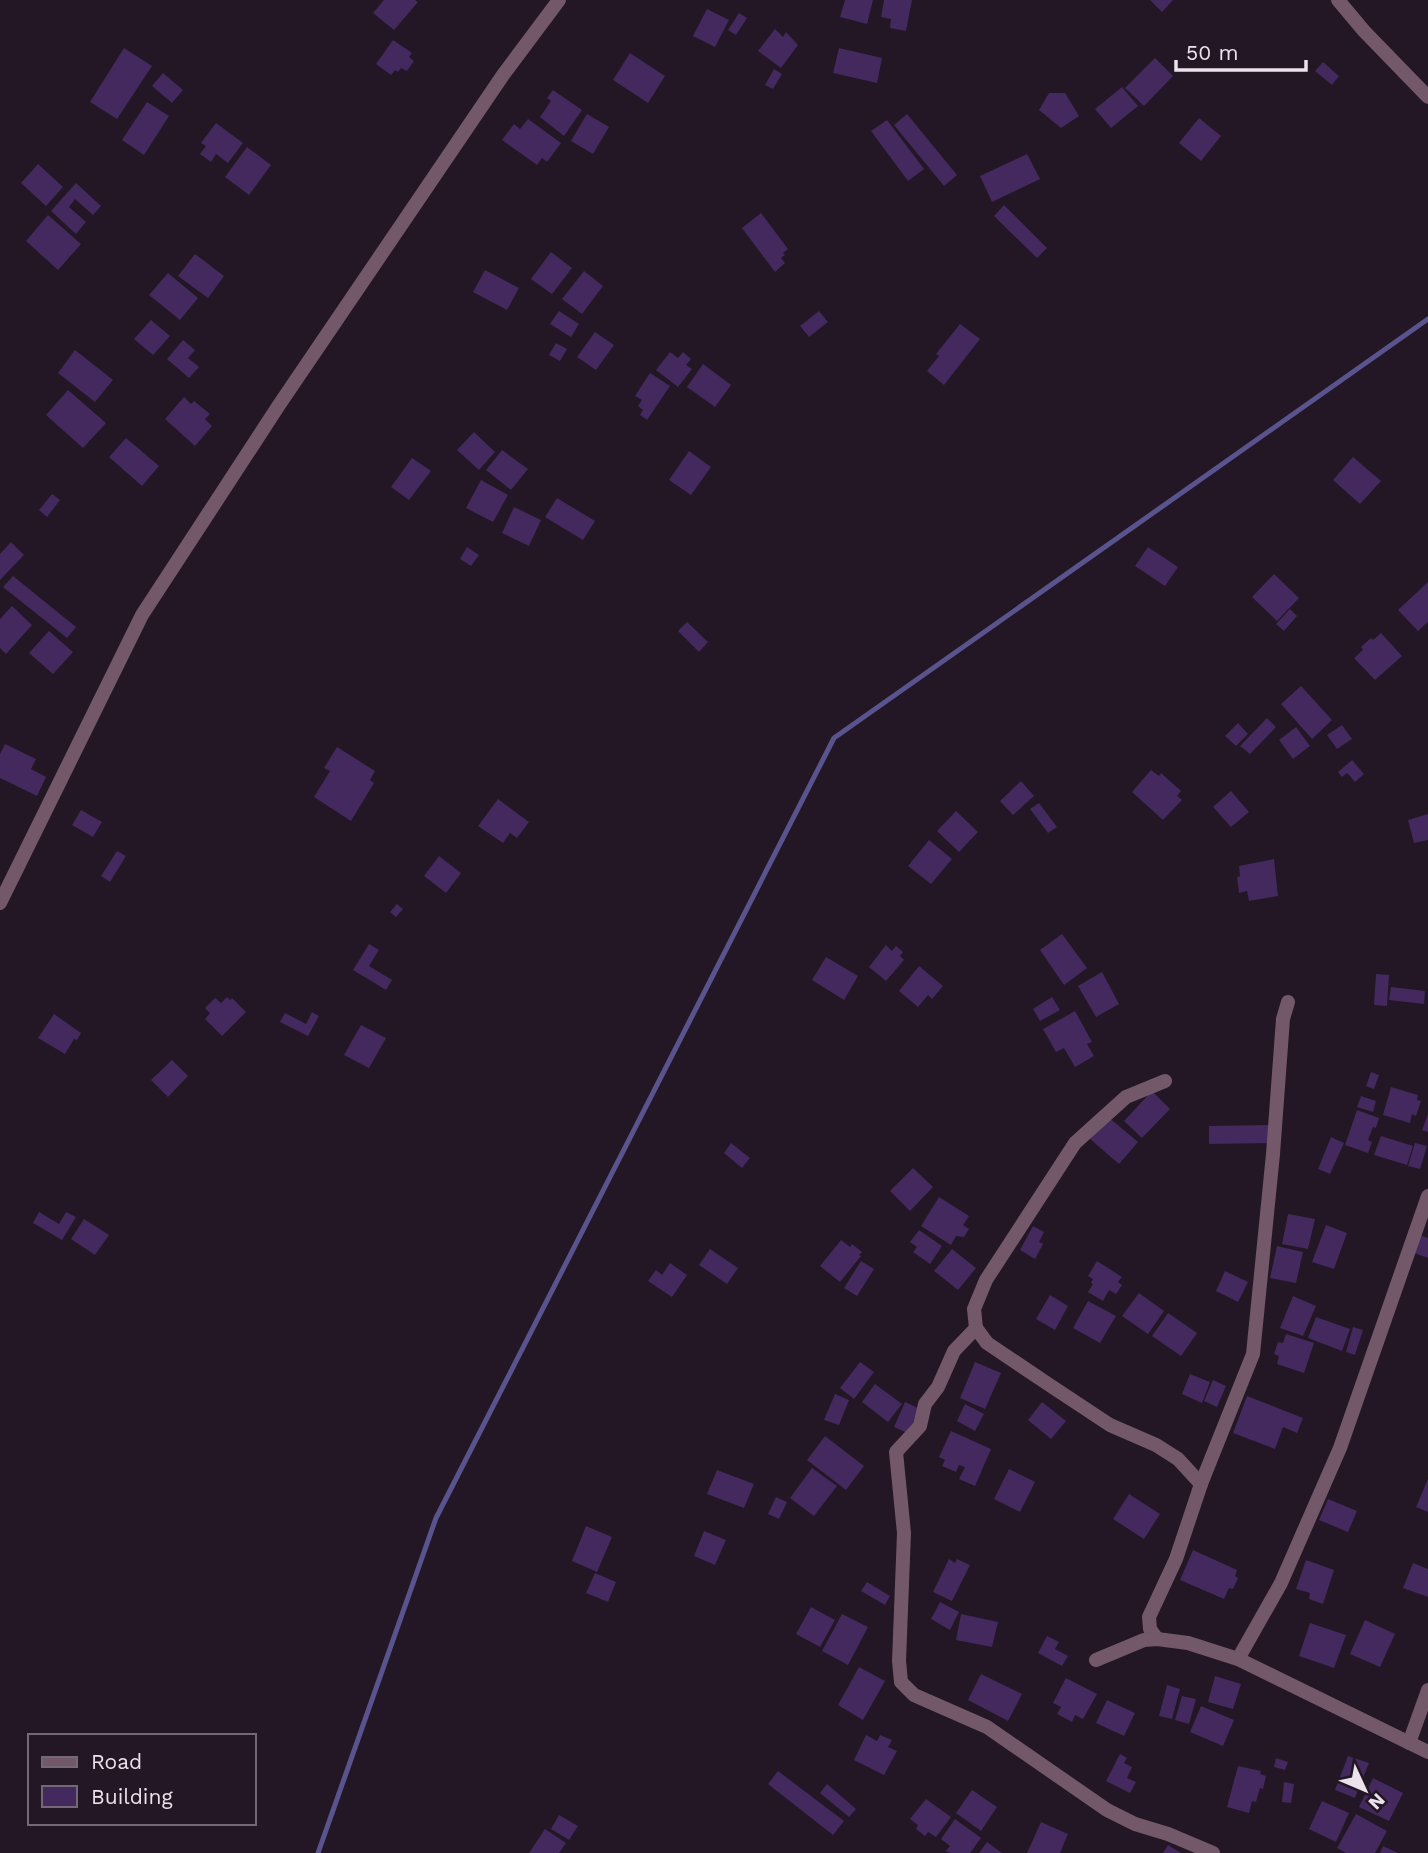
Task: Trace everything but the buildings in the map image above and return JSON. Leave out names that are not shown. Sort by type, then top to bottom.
[{"type":"street","points":[[0,904],[142,615],[279,405],[503,75],[559,0]]},
{"type":"street","points":[[1338,0],[1428,97]]},
{"type":"street","points":[[1157,1639],[1150,1629],[1149,1617],[1176,1559],[1201,1484],[1253,1353],[1282,1033],[1288,1002]]},
{"type":"street","points":[[1165,1081],[1126,1097],[1075,1143],[986,1280],[974,1309],[975,1328],[987,1343],[1060,1393],[1110,1424],[1156,1445],[1178,1459],[1201,1484]]},
{"type":"street","points":[[1238,1659],[1281,1583],[1340,1448],[1428,1196]]},
{"type":"street","points":[[975,1328],[954,1351],[938,1387],[925,1404],[920,1426],[897,1452],[904,1533],[899,1661],[901,1682],[914,1695],[987,1727],[1107,1810],[1135,1824],[1168,1834],[1213,1853]]},
{"type":"street","points":[[1096,1660],[1129,1645],[1157,1639],[1188,1643],[1238,1659],[1428,1752]]},
{"type":"street","points":[[1409,1743],[1428,1690]]},
{"type":"waterway","points":[[318,1853],[436,1518],[834,738],[1428,319]]}]
